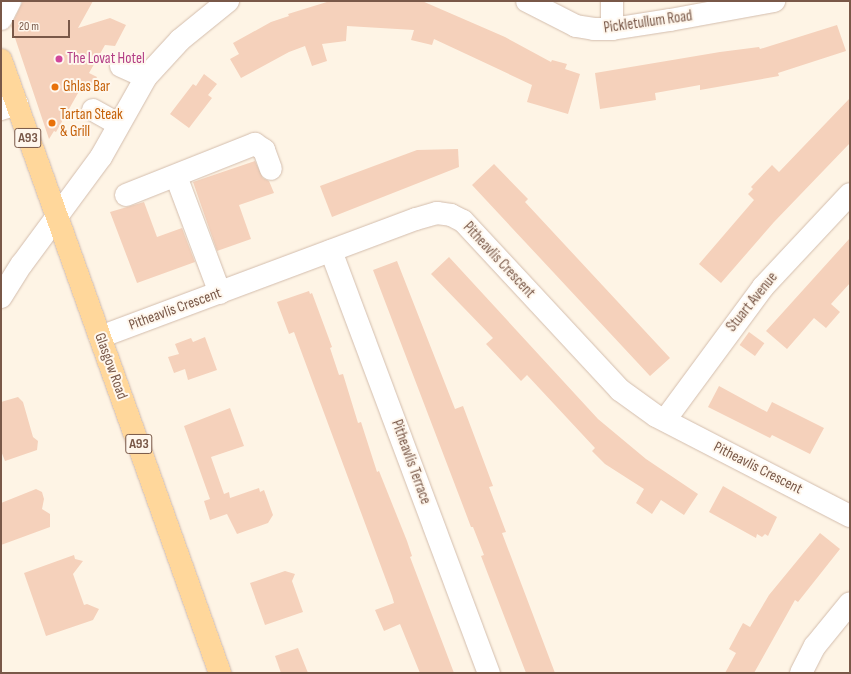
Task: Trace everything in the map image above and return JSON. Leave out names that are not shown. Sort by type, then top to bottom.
[{"type":"main road","name":"Glasgow Road","points":[[1,60],[9,106],[56,216],[220,673]]},
{"type":"street","points":[[1,19],[10,1]]},
{"type":"street","points":[[1,297],[56,216],[85,181],[146,77],[180,40],[228,1]]},
{"type":"street","name":"Pickletullum Road","points":[[527,1],[576,26],[612,29],[774,1]]},
{"type":"street","points":[[612,1],[612,29]]},
{"type":"street","points":[[121,66],[146,77]]},
{"type":"street","points":[[93,110],[118,124]]},
{"type":"street","points":[[126,195],[254,144],[264,150],[271,169]]},
{"type":"street","points":[[176,176],[220,294]]},
{"type":"street","name":"Stuart Avenue","points":[[664,420],[763,287],[850,194]]},
{"type":"street","name":"Pitheavlis Crescent","points":[[100,337],[437,213],[463,221],[620,390],[664,420],[850,516]]},
{"type":"street","name":"Pitheavlis Terrace","points":[[331,251],[489,673]]},
{"type":"street","points":[[801,673],[816,646],[850,603]]},
{"type":"building","name":"The Lovat Hotel","points":[[23,1],[93,1],[78,28],[110,18],[126,25],[115,46],[105,45],[89,73],[97,77],[90,90],[82,86],[56,132],[54,131],[49,139],[11,26]]},
{"type":"building","points":[[330,1],[422,1],[505,37],[551,62],[552,60],[567,64],[565,69],[580,74],[568,114],[527,102],[532,85],[479,60],[434,39],[432,45],[411,40],[414,30],[347,26],[346,41],[322,44],[327,61],[312,66],[305,46],[289,52],[241,78],[230,59],[239,54],[233,43],[271,22],[289,16],[288,14]]},
{"type":"building","points":[[837,25],[846,51],[778,73],[779,76],[700,90],[700,85],[655,93],[656,100],[600,109],[595,73],[720,52],[759,47],[760,49]]},
{"type":"building","points":[[204,74],[217,84],[208,95],[212,98],[189,128],[170,114],[193,84],[196,86]]},
{"type":"building","points":[[850,98],[850,143],[774,222],[721,283],[699,264],[754,200],[748,194],[753,189],[751,187],[772,165],[779,172]]},
{"type":"building","points":[[458,149],[459,167],[332,217],[320,186],[417,150]]},
{"type":"building","points":[[255,161],[263,178],[269,181],[274,193],[239,205],[251,239],[217,251],[193,182]]},
{"type":"building","points":[[494,164],[528,199],[525,202],[670,358],[650,376],[472,185]]},
{"type":"building","points":[[144,202],[157,237],[182,228],[195,262],[137,283],[110,212]]},
{"type":"building","points":[[850,238],[850,283],[831,304],[840,312],[826,328],[814,318],[787,349],[766,331]]},
{"type":"building","points":[[449,257],[598,419],[646,459],[698,494],[684,515],[661,500],[652,514],[636,503],[644,489],[605,464],[592,451],[595,448],[527,375],[521,381],[486,344],[493,338],[431,274]]},
{"type":"building","points":[[397,261],[455,409],[463,406],[493,486],[489,487],[506,532],[502,533],[555,673],[526,673],[481,556],[484,555],[473,527],[471,527],[373,270]]},
{"type":"building","points":[[309,291],[310,294],[312,293],[332,347],[330,348],[339,375],[343,374],[358,423],[361,422],[377,472],[379,471],[407,541],[412,556],[410,557],[454,673],[420,673],[400,624],[384,631],[375,610],[394,603],[392,596],[294,332],[289,334],[277,302]]},
{"type":"building","points":[[749,332],[764,343],[755,356],[740,345]]},
{"type":"building","points":[[205,337],[217,370],[188,380],[185,369],[174,373],[168,357],[179,354],[175,344],[191,338],[193,342]]},
{"type":"building","points":[[719,386],[767,412],[772,402],[824,428],[810,454],[772,435],[770,438],[708,407]]},
{"type":"building","points":[[18,397],[23,402],[33,437],[38,441],[37,450],[5,461],[1,451],[1,402]]},
{"type":"building","points":[[230,408],[244,446],[211,457],[224,494],[229,492],[230,498],[259,488],[260,492],[264,490],[273,515],[268,523],[237,534],[227,514],[210,520],[204,501],[210,499],[184,426]]},
{"type":"building","points":[[723,486],[777,517],[768,536],[765,534],[762,537],[757,534],[756,538],[709,512]]},
{"type":"building","points":[[36,489],[42,492],[44,499],[42,509],[50,514],[50,527],[1,545],[1,503]]},
{"type":"building","points":[[820,533],[840,549],[798,602],[795,600],[754,673],[725,673],[736,653],[729,649],[743,623],[750,627],[769,595]]},
{"type":"building","points":[[74,555],[75,559],[83,561],[73,574],[84,605],[87,604],[99,609],[93,620],[46,636],[24,573]]},
{"type":"building","points":[[285,571],[295,574],[292,581],[303,612],[265,625],[250,583]]},
{"type":"building","points":[[298,648],[308,673],[281,673],[275,656]]},
{"type":"place","name":"The Lovat Hotel","points":[[59,59]]},
{"type":"place","name":"Ghlas Bar","points":[[55,87]]},
{"type":"place","name":"Tartan Steak & Grill","points":[[52,123]]}]
